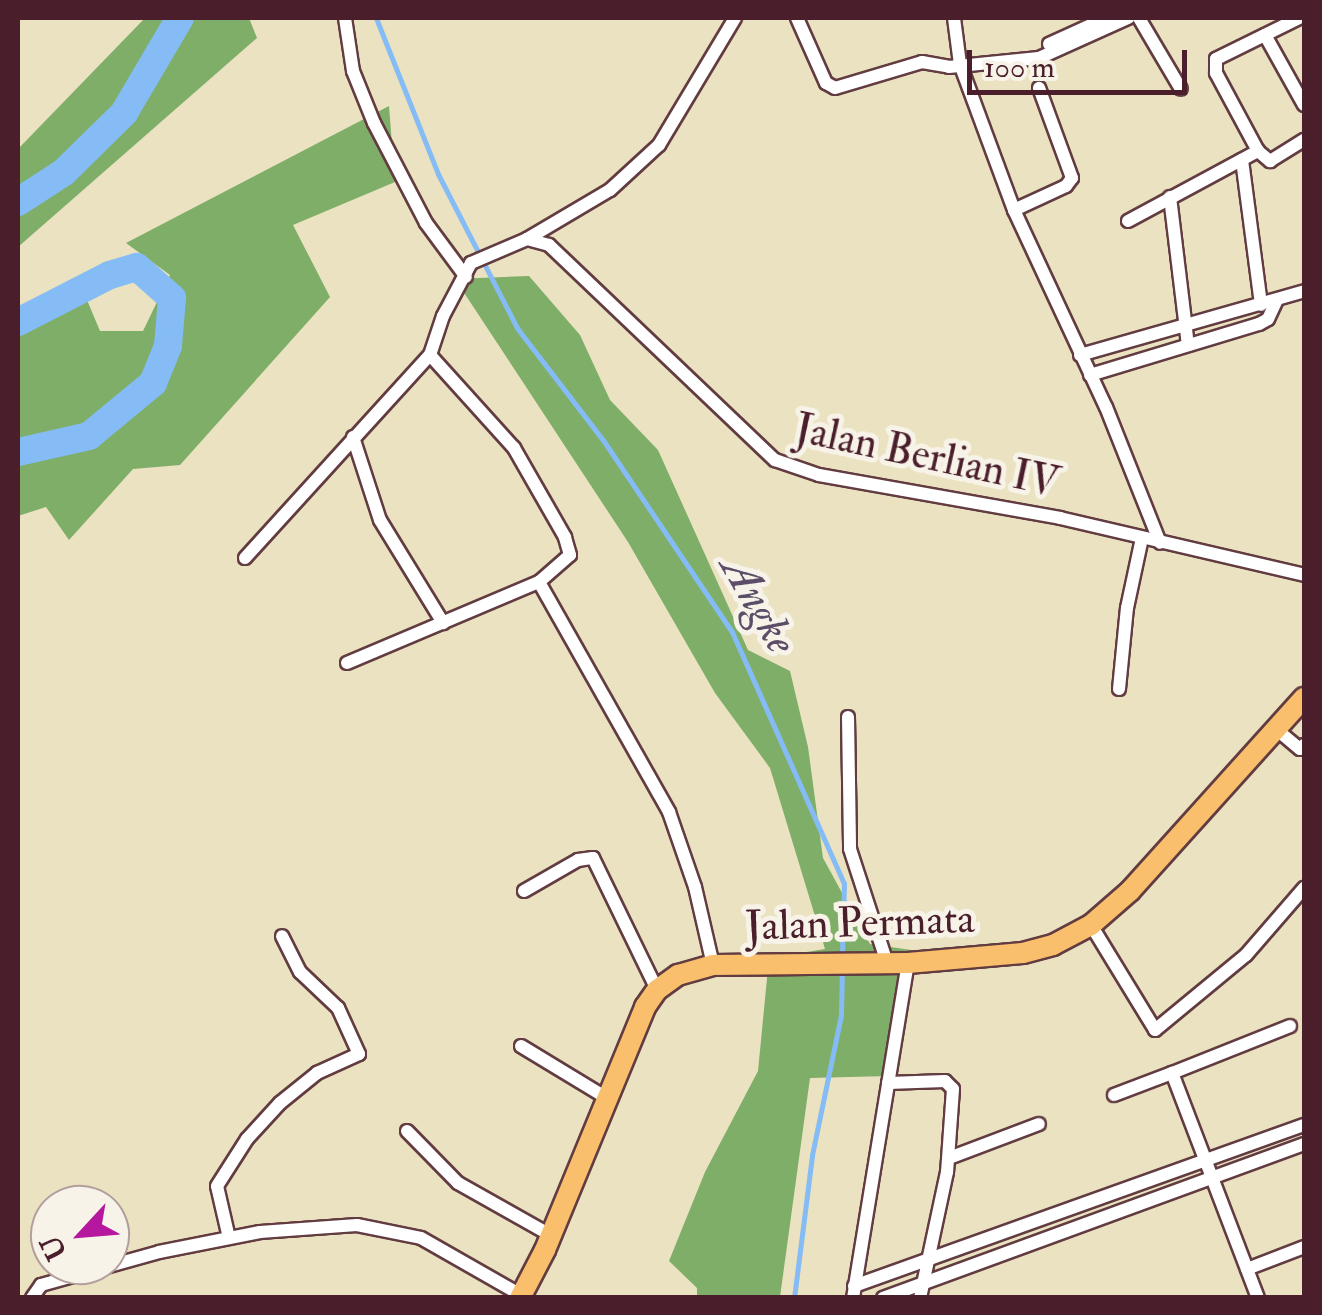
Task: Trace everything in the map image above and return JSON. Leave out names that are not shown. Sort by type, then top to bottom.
[{"type":"main road","name":"Jalan Permata","points":[[658,990],[678,975],[713,965],[888,963],[1023,953],[1052,945],[1091,925],[1130,891],[1304,698]]},
{"type":"main road","points":[[521,1296],[552,1236],[645,1007],[658,990]]},
{"type":"street","points":[[345,18],[353,71],[374,123],[426,223],[468,270]]},
{"type":"street","points":[[245,558],[430,355],[443,316],[468,270],[610,190],[659,145],[735,18]]},
{"type":"street","points":[[797,18],[830,86],[846,86],[922,62],[960,64],[1039,58],[1128,18]]},
{"type":"street","points":[[954,18],[960,64],[1014,210],[1090,374],[1160,542]]},
{"type":"street","points":[[1042,48],[1106,18]]},
{"type":"street","points":[[1139,18],[1181,89]]},
{"type":"street","points":[[1300,18],[1216,59],[1214,67],[1258,151],[1270,160],[1304,140]]},
{"type":"street","points":[[1265,35],[1304,105]]},
{"type":"street","points":[[1014,210],[1066,186],[1072,178],[1039,88]]},
{"type":"street","points":[[1128,221],[1258,151]]},
{"type":"street","points":[[1242,160],[1262,305]]},
{"type":"street","points":[[1170,197],[1188,345]]},
{"type":"street","name":"Jalan Berlian IV","points":[[528,239],[549,246],[775,460],[819,475],[1060,518],[1304,575]]},
{"type":"street","points":[[1080,356],[1304,290]]},
{"type":"street","points":[[1090,374],[1259,324],[1268,319],[1277,300]]},
{"type":"street","points":[[347,663],[539,582],[566,560],[570,549],[502,430],[430,355]]},
{"type":"street","points":[[353,437],[380,520],[442,623]]},
{"type":"street","points":[[1119,689],[1127,608],[1142,538]]},
{"type":"street","points":[[539,582],[669,812],[694,887],[713,965]]},
{"type":"street","points":[[848,717],[846,823],[850,849],[888,963],[888,1082],[853,1292]]},
{"type":"street","points":[[1276,729],[1300,749],[1304,745]]},
{"type":"street","points":[[524,891],[578,860],[594,858],[658,990]]},
{"type":"street","points":[[1091,925],[1155,1030],[1246,955],[1304,888]]},
{"type":"street","points":[[229,1238],[216,1186],[248,1139],[280,1102],[317,1073],[360,1054],[338,1008],[300,972],[282,936]]},
{"type":"street","points":[[1114,1095],[1290,1026]]},
{"type":"street","points":[[521,1046],[607,1098]]},
{"type":"street","points":[[1172,1072],[1258,1298]]},
{"type":"street","points":[[888,1082],[952,1085],[950,1158],[920,1298]]},
{"type":"street","points":[[950,1158],[1039,1124]]},
{"type":"street","points":[[853,1292],[1304,1125]]},
{"type":"street","points":[[407,1131],[458,1183],[552,1236]]},
{"type":"street","points":[[883,1298],[1304,1144]]},
{"type":"street","points":[[32,1298],[41,1285],[229,1238],[307,1226],[357,1225],[421,1238],[521,1296]]},
{"type":"street","points":[[1247,1269],[1304,1246]]},
{"type":"green space","points":[[145,18],[249,18],[257,38],[18,247],[18,149]]},
{"type":"green space","points":[[389,106],[395,182],[293,225],[330,297],[180,465],[133,469],[69,540],[46,507],[18,516],[18,301],[24,313],[82,288],[100,331],[143,331],[170,275],[126,243]]},
{"type":"green space","points":[[529,276],[580,335],[610,400],[658,450],[748,650],[790,671],[808,747],[823,858],[870,944],[911,950],[889,1076],[810,1078],[780,1297],[697,1297],[697,1288],[669,1261],[705,1172],[758,1071],[769,958],[825,949],[770,768],[715,693],[628,542],[455,279]]},
{"type":"waterway","name":"Angke","points":[[18,202],[64,172],[124,113],[180,18]]},
{"type":"waterway","name":"Angke","points":[[376,18],[438,174],[517,328],[603,440],[732,632],[844,883],[842,956]]},
{"type":"waterway","name":"Angke","points":[[18,322],[110,275],[137,267],[172,298],[168,346],[153,383],[89,436],[18,452]]},
{"type":"waterway","name":"Angke","points":[[794,1298],[812,1155],[841,1015],[842,967]]}]
